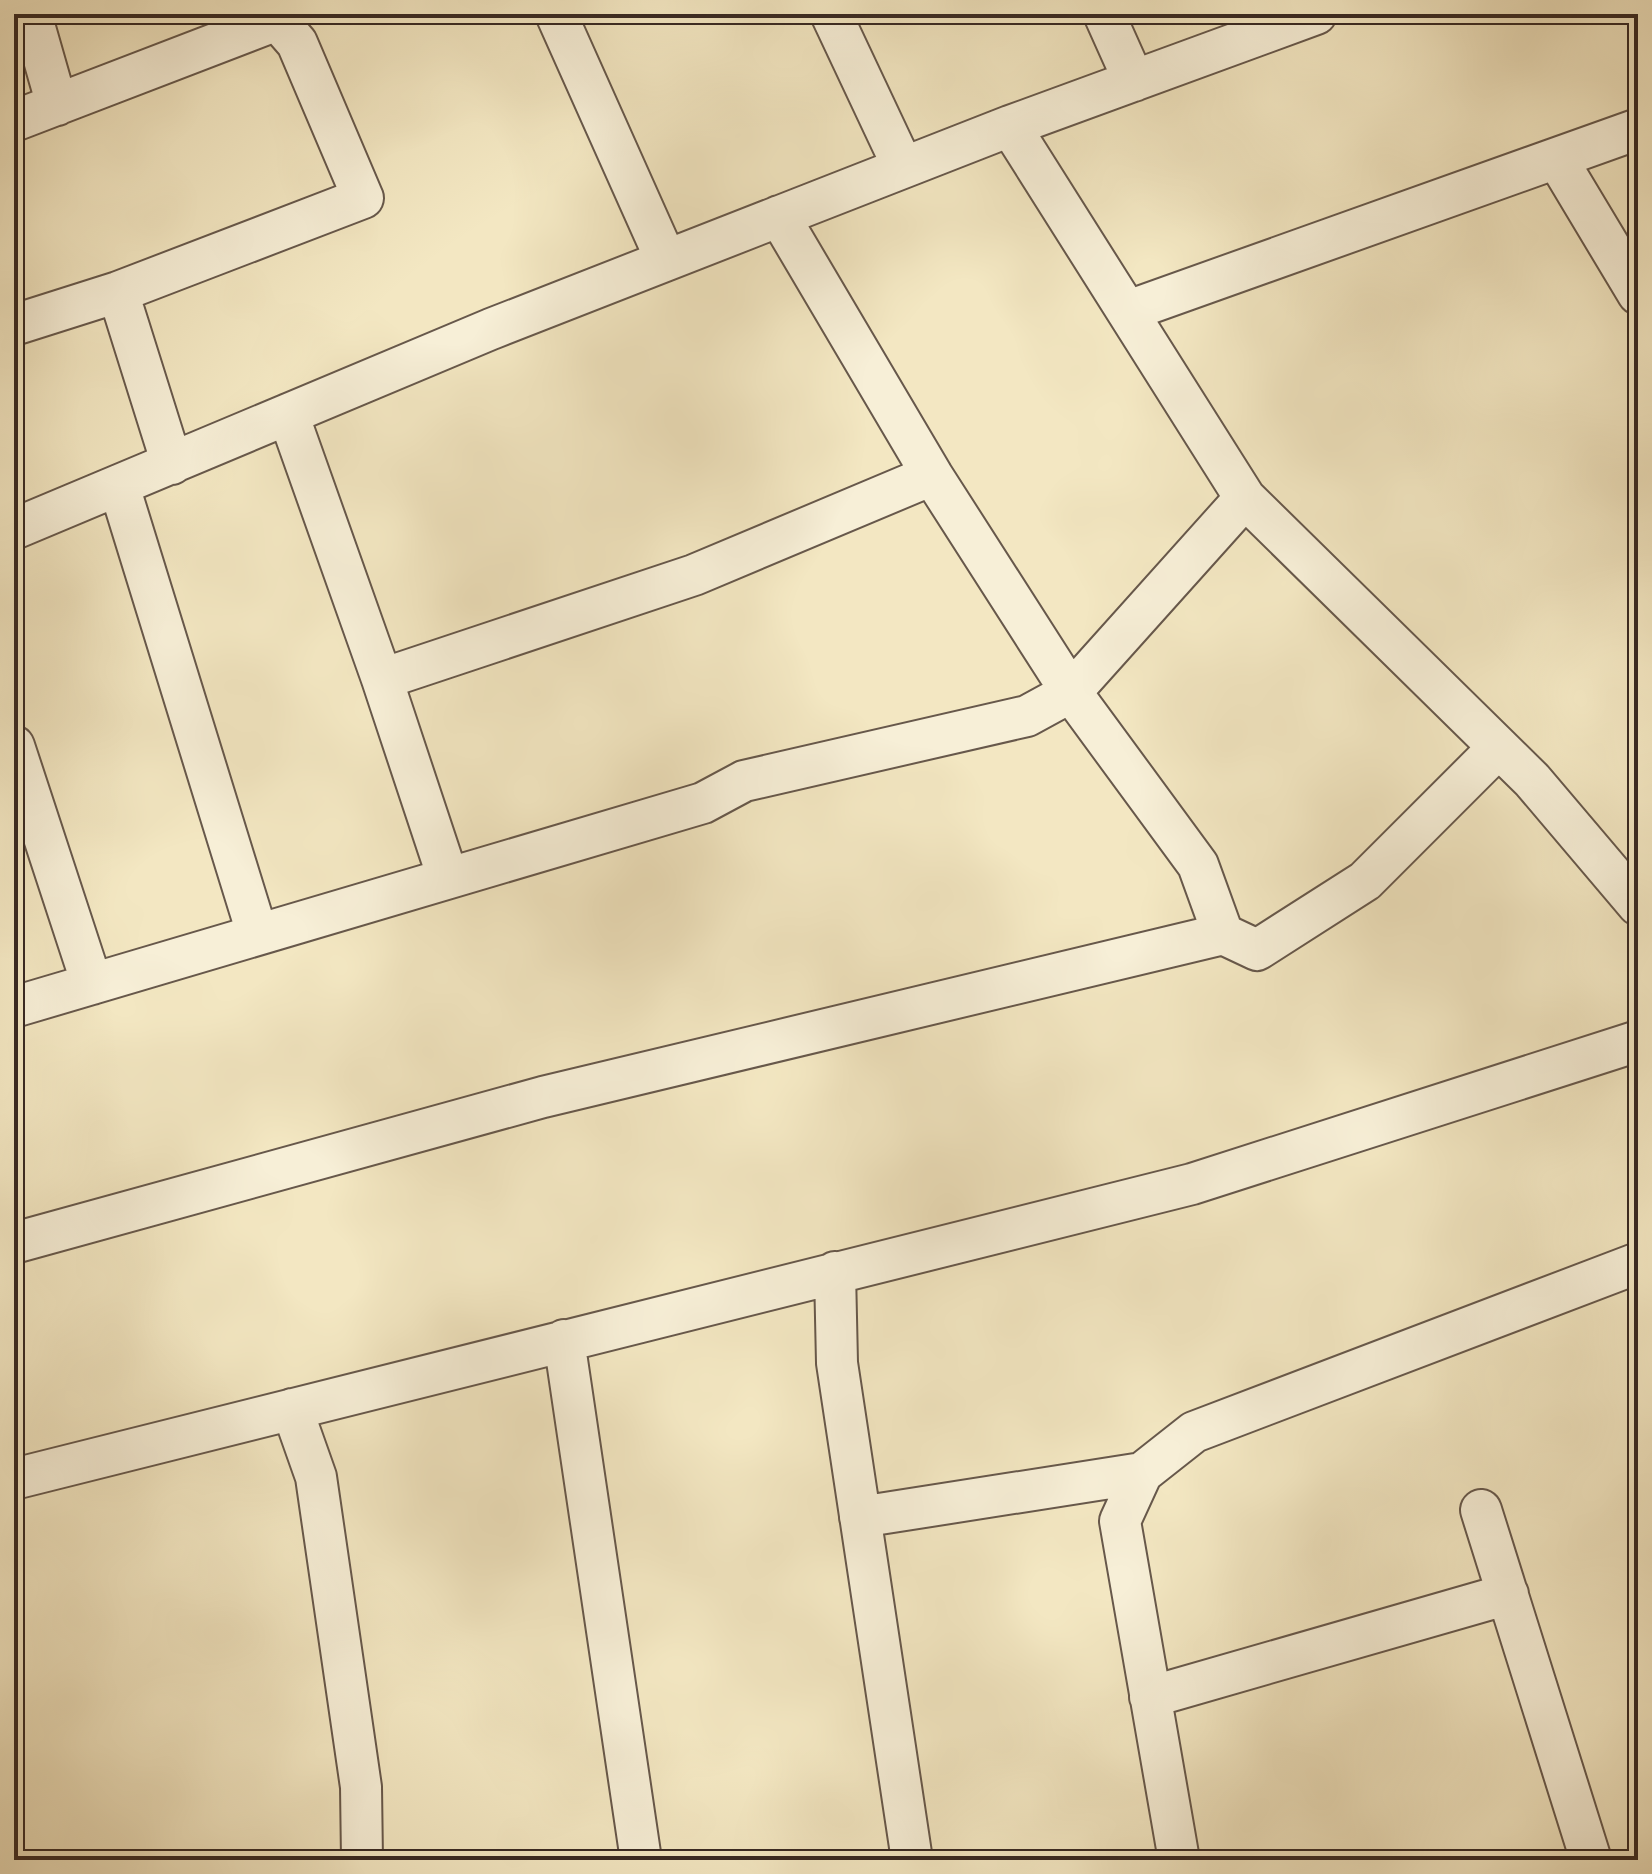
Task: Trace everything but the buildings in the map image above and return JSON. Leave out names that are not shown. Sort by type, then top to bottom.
[{"type":"street","points":[[31,14],[57,105]]},
{"type":"street","points":[[556,14],[666,260]]},
{"type":"street","points":[[831,14],[903,167]]},
{"type":"street","points":[[1104,14],[1134,81]]},
{"type":"street","points":[[14,529],[491,329],[1010,126],[1316,14]]},
{"type":"street","points":[[14,121],[275,17],[297,43],[363,198],[118,292],[14,325]]},
{"type":"street","points":[[1010,126],[1245,498],[1532,780],[1638,905]]},
{"type":"street","points":[[1128,311],[1638,129]]},
{"type":"street","points":[[1557,159],[1638,294]]},
{"type":"street","points":[[779,216],[932,475],[1071,692],[1198,865],[1223,934]]},
{"type":"street","points":[[118,292],[172,464]]},
{"type":"street","points":[[288,414],[382,679],[448,878]]},
{"type":"street","points":[[382,679],[694,575],[932,475]]},
{"type":"street","points":[[119,486],[257,933]]},
{"type":"street","points":[[14,1007],[703,803],[744,781],[1027,716],[1071,692],[1245,498]]},
{"type":"street","points":[[14,746],[92,984]]},
{"type":"street","points":[[14,1243],[543,1097],[1223,934],[1257,950],[1365,881],[1498,748]]},
{"type":"street","points":[[14,1479],[1192,1184],[1638,1041]]},
{"type":"street","points":[[1179,1860],[1120,1521],[1142,1473],[1194,1432],[1638,1263]]},
{"type":"street","points":[[835,1272],[837,1363],[912,1860]]},
{"type":"street","points":[[564,1340],[641,1860]]},
{"type":"street","points":[[292,1409],[316,1477],[361,1787],[362,1860]]},
{"type":"street","points":[[860,1517],[1142,1473]]},
{"type":"street","points":[[1481,1510],[1591,1860]]},
{"type":"street","points":[[1150,1697],[1508,1594]]}]
